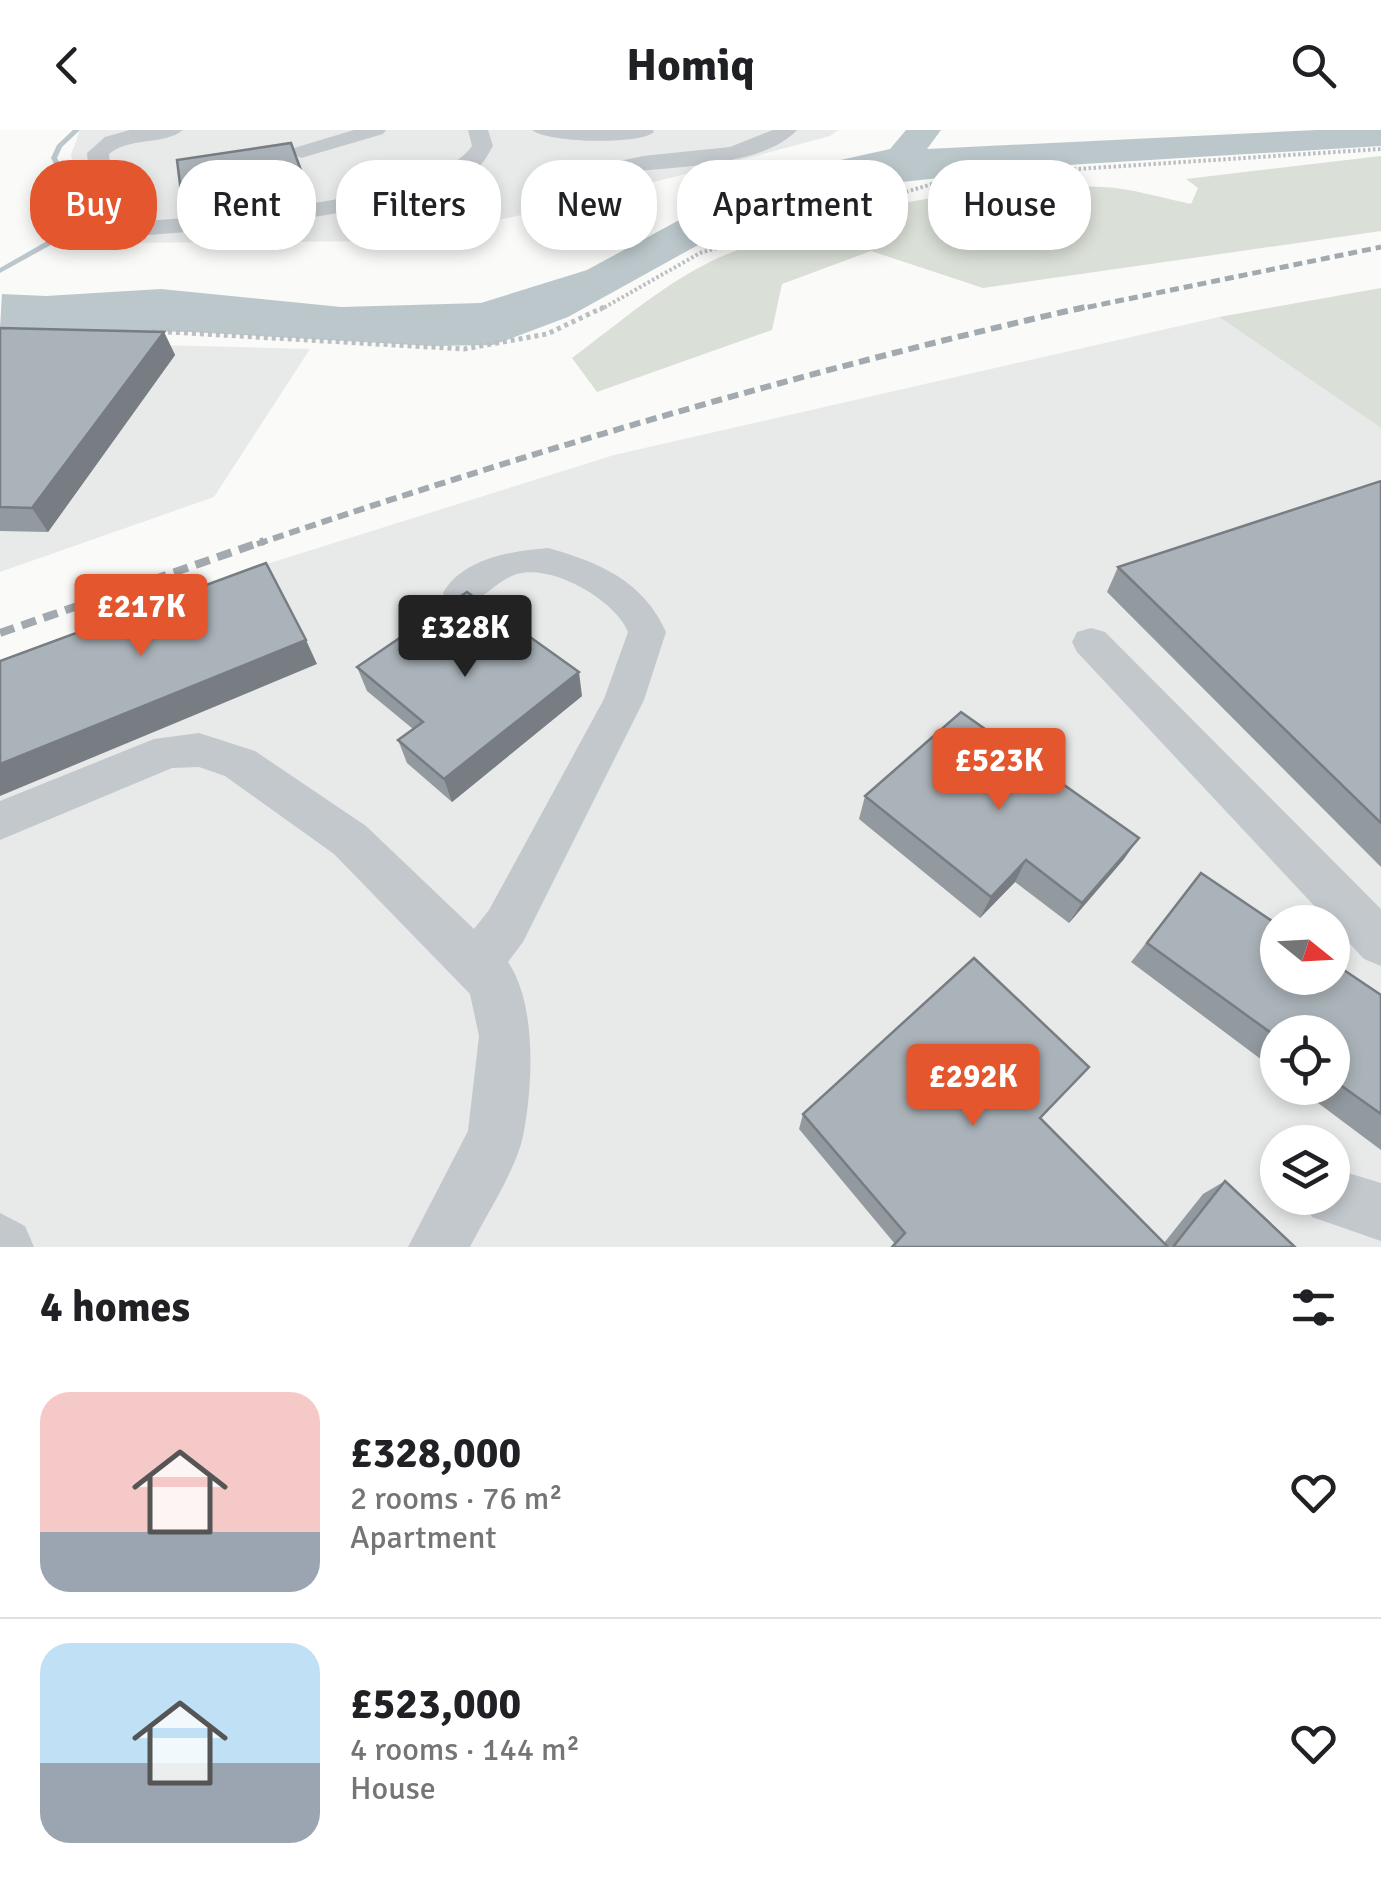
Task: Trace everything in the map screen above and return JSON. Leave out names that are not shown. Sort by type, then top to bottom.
[{"type":"lane","points":[[173,130],[129,137],[104,145],[98,152],[99,165],[110,180],[122,230],[172,227],[412,189],[469,165],[487,139]]},
{"type":"lane","points":[[301,152],[376,130]]},
{"type":"lane","points":[[542,130],[644,131],[656,159]]},
{"type":"lane","points":[[652,160],[744,150],[787,130]]},
{"type":"lane","points":[[461,593],[508,563],[548,560],[620,592],[638,611],[647,632],[624,700],[506,926],[476,966]]},
{"type":"lane","points":[[1091,642],[1374,925]]},
{"type":"lane","points":[[0,821],[168,750],[200,750],[240,763],[350,840],[493,982],[505,1036],[494,1138],[438,1247]]},
{"type":"lane","points":[[1350,1203],[1381,1212]]},
{"type":"path","points":[[151,332],[464,349],[502,345],[586,318],[700,254],[928,182],[956,177],[1381,151]]},
{"type":"shaded area","points":[[80,130],[838,130],[830,136],[741,160],[677,160],[677,176],[657,181],[657,160],[521,160],[521,215],[501,219],[501,160],[336,160],[336,241],[316,242],[316,160],[177,160],[177,243],[157,243],[157,160],[73,160]]},
{"type":"shaded area","points":[[906,130],[941,130],[927,149],[1381,130],[1381,146],[1091,164],[1091,160],[928,160],[928,179],[908,181],[908,160],[840,160],[890,149]]},
{"type":"shaded area","points":[[1381,156],[1381,231],[983,288],[871,251],[782,284],[772,330],[597,392],[572,358],[688,274],[738,250],[908,250],[908,202],[928,199],[928,250],[1091,250],[1091,188],[1135,191],[1191,204],[1198,188],[1186,179]]},
{"type":"shaded area","points":[[677,221],[677,250],[689,250],[568,317],[493,345],[433,346],[191,332],[0,328],[2,294],[46,296],[161,289],[341,307],[481,303],[587,270],[624,250],[657,250],[657,232]]},
{"type":"shaded area","points":[[1381,288],[1381,428],[1219,317]]},
{"type":"shaded area","points":[[1219,317],[1381,428],[1381,1247],[0,1247],[0,663],[270,563],[614,455]]},
{"type":"shaded area","points":[[0,341],[310,349],[214,497],[0,572]]},
{"type":"building","points":[[291,143],[297,160],[177,160]]},
{"type":"building","points":[[0,328],[164,332],[32,508],[0,507]]},
{"type":"building","points":[[1381,481],[1381,823],[1118,567]]},
{"type":"building","points":[[266,563],[306,640],[0,764],[0,661]]},
{"type":"building","points":[[467,592],[579,672],[444,779],[398,740],[423,722],[357,667]]},
{"type":"building","points":[[961,712],[1139,838],[1082,903],[1026,860],[991,897],[865,796]]},
{"type":"building","points":[[1201,873],[1260,913],[1260,995],[1350,995],[1350,974],[1381,995],[1381,1114],[1350,1092],[1350,1015],[1260,1015],[1260,1025],[1147,943]]},
{"type":"building","points":[[974,958],[1089,1067],[1040,1118],[1168,1247],[892,1247],[905,1233],[803,1114]]},
{"type":"building","points":[[1225,1181],[1295,1247],[1173,1247]]},
{"type":"waterway","points":[[0,271],[64,234],[84,196],[83,191],[66,182],[54,158],[59,146],[77,130]]},
{"type":"railway","points":[[1074,310],[1381,247]]},
{"type":"railway","points":[[257,544],[462,477],[772,385],[1085,307]]},
{"type":"railway","points":[[0,633],[264,541]]}]
